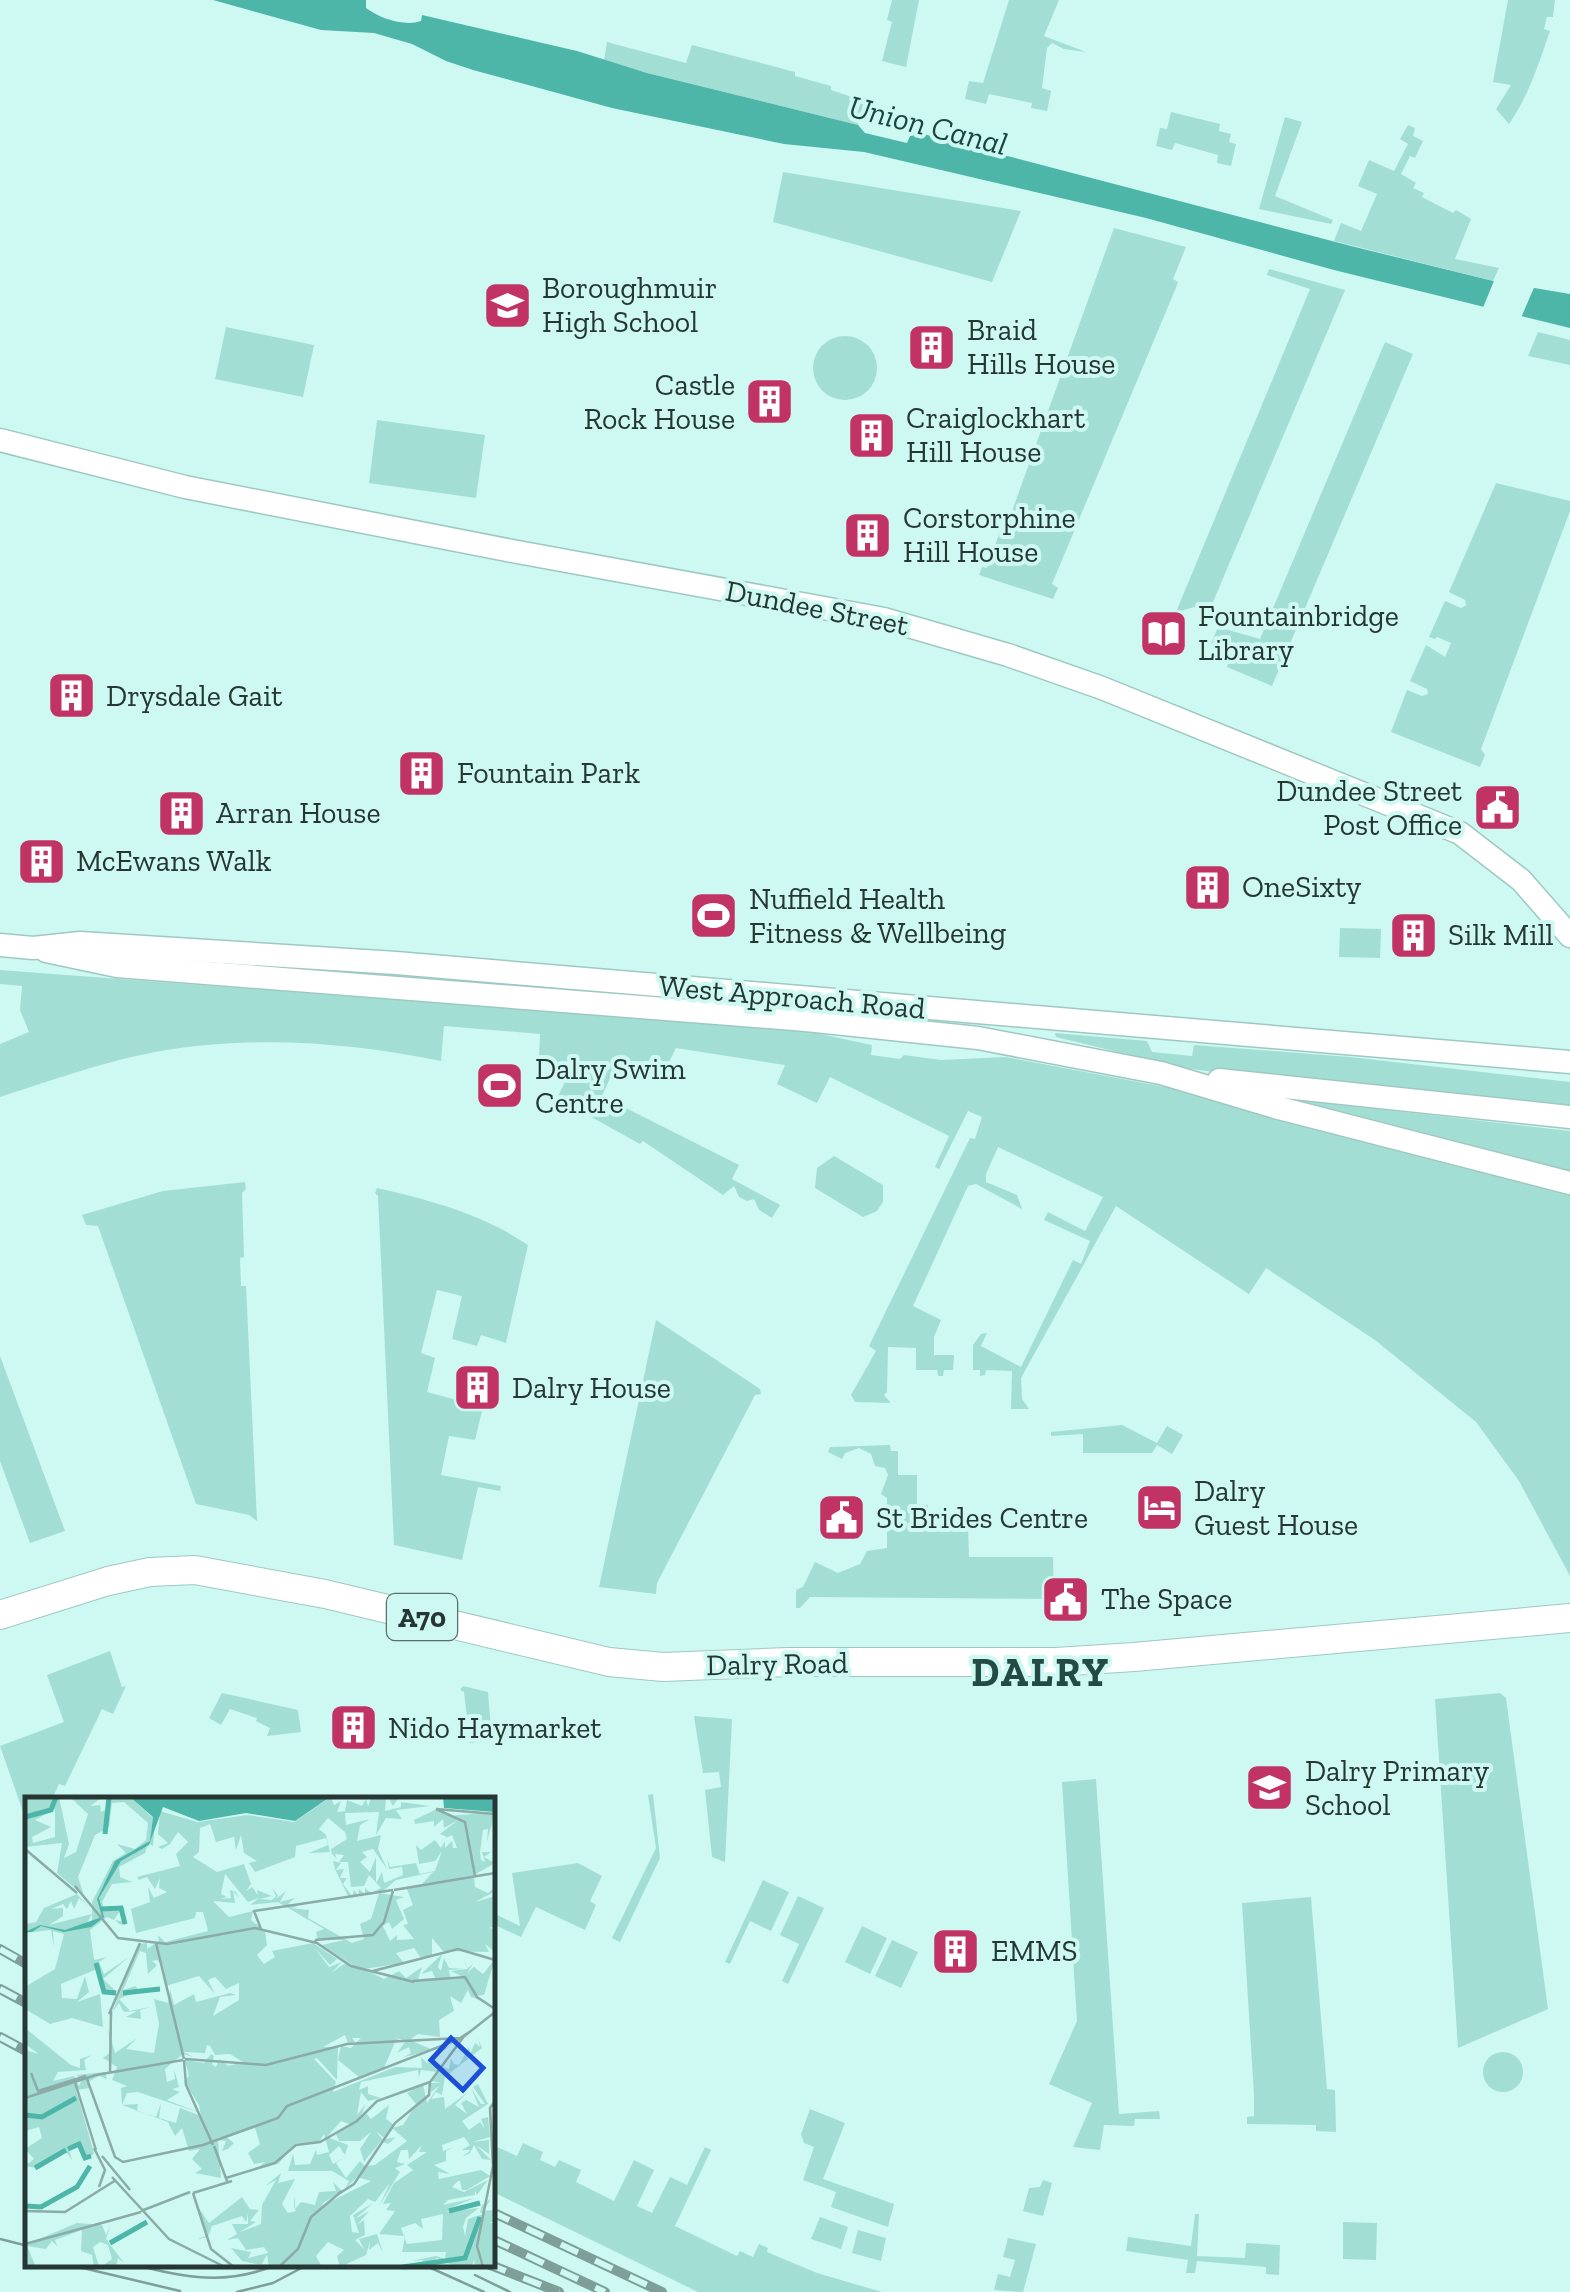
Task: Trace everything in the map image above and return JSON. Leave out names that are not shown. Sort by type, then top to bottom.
[{"type":"main road","name":"Dalry Road","points":[[0,1615],[108,1581],[150,1572],[195,1570],[325,1594],[610,1662],[664,1668],[788,1662],[1056,1662],[1134,1658],[1570,1618]]},
{"type":"street","name":"Dundee Street","points":[[0,440],[185,486],[864,615],[974,644],[1102,688],[1460,833],[1521,880],[1570,936]]},
{"type":"street","name":"West Approach Road","points":[[33,948],[80,943],[396,963],[1563,1063]]},
{"type":"street","name":"West Approach Road","points":[[0,945],[118,966],[806,1020],[978,1038],[1161,1073],[1570,1117]]},
{"type":"street","name":"West Approach Road","points":[[1161,1073],[1257,1102],[1570,1183]]},
{"type":"shaded area","points":[[213,0],[366,0],[366,8],[392,21],[415,23],[421,21],[422,15],[577,51],[647,73],[858,125],[865,133],[907,143],[912,131],[1351,246],[1493,281],[1570,294],[1570,328],[1334,270],[1146,218],[864,152],[784,144],[612,108],[473,70],[374,33],[321,30]]},
{"type":"shaded area","points":[[892,0],[919,0],[906,67],[882,61],[892,22],[887,20]]},
{"type":"shaded area","points":[[1009,0],[1059,0],[1044,36],[1086,52],[1052,43],[1047,48],[1042,88],[1051,91],[1047,111],[1031,108],[1032,103],[989,94],[986,104],[965,99],[969,81],[983,83]]},
{"type":"shaded area","points":[[1508,0],[1555,0],[1553,17],[1547,17],[1544,29],[1550,31],[1537,67],[1509,124],[1496,109],[1511,85],[1493,82]]},
{"type":"shaded area","points":[[607,42],[686,63],[692,45],[795,72],[795,76],[864,101],[858,125],[604,60]]},
{"type":"shaded area","points":[[1171,112],[1220,124],[1219,131],[1231,134],[1229,142],[1236,144],[1231,166],[1217,163],[1218,155],[1175,143],[1172,150],[1156,146],[1160,128],[1167,129]]},
{"type":"shaded area","points":[[1285,117],[1302,122],[1275,196],[1333,220],[1331,224],[1259,209]]},
{"type":"shaded area","points":[[1408,125],[1415,128],[1413,136],[1423,141],[1401,174],[1416,183],[1413,188],[1424,193],[1422,197],[1471,219],[1455,259],[1499,268],[1493,281],[1334,241],[1341,223],[1361,231],[1377,194],[1358,186],[1369,160],[1394,171],[1408,144],[1400,139]]},
{"type":"shaded area","points":[[783,172],[1021,211],[992,282],[773,222]]},
{"type":"shaded area","points":[[1114,228],[1186,247],[1173,279],[1178,282],[1175,290],[1052,584],[1058,588],[1053,599],[979,575],[982,567],[987,568],[1002,526],[1007,525]]},
{"type":"shaded area","points":[[1269,269],[1345,290],[1213,602],[1176,612],[1310,289],[1267,275]]},
{"type":"shaded area","points":[[226,327],[314,345],[303,397],[215,379]]},
{"type":"shaded area","points":[[1538,332],[1570,340],[1570,365],[1528,356]]},
{"type":"shaded area","points":[[845,336],[868,345],[877,368],[868,391],[845,400],[822,391],[813,368],[822,345]]},
{"type":"shaded area","points":[[1385,342],[1413,354],[1272,686],[1227,667],[1232,653],[1211,644],[1218,627],[1260,639]]},
{"type":"shaded area","points":[[377,420],[485,435],[476,498],[369,483]]},
{"type":"shaded area","points":[[1496,483],[1570,501],[1570,511],[1481,749],[1485,755],[1480,767],[1391,732],[1407,690],[1422,696],[1428,694],[1427,689],[1410,681],[1426,645],[1445,657],[1451,643],[1429,637],[1445,601],[1461,608],[1466,605],[1465,600],[1449,592]]},
{"type":"shaded area","points":[[1340,928],[1381,929],[1380,958],[1339,957]]},
{"type":"shaded area","points":[[0,970],[802,1030],[872,1045],[871,1055],[900,1059],[904,1055],[941,1060],[1006,1057],[1176,1089],[1570,1193],[1570,1576],[1519,1481],[1476,1422],[1375,1340],[1266,1268],[1249,1294],[1116,1206],[1021,1378],[1022,1399],[1029,1409],[1011,1409],[1012,1371],[986,1370],[980,1376],[980,1370],[973,1370],[973,1345],[981,1334],[987,1333],[981,1346],[1021,1367],[1073,1260],[1081,1264],[1090,1241],[1044,1220],[1048,1212],[1085,1231],[1103,1197],[998,1147],[986,1182],[1017,1195],[1022,1209],[976,1184],[968,1186],[913,1306],[941,1320],[934,1337],[934,1355],[954,1355],[953,1370],[944,1370],[943,1376],[938,1376],[937,1370],[916,1370],[916,1348],[888,1347],[884,1395],[891,1403],[855,1402],[851,1395],[876,1351],[869,1346],[970,1138],[975,1139],[982,1117],[968,1111],[939,1169],[935,1167],[949,1136],[830,1077],[817,1103],[777,1084],[785,1065],[676,1048],[668,1064],[652,1055],[644,1069],[630,1062],[622,1077],[611,1076],[602,1096],[739,1165],[732,1179],[780,1205],[772,1218],[759,1210],[754,1199],[739,1197],[734,1186],[723,1195],[643,1141],[640,1144],[557,1098],[569,1074],[539,1056],[540,1034],[444,1026],[441,1061],[367,1049],[291,1043],[178,1048],[105,1064],[0,1097],[0,1044],[29,1032],[20,1010],[22,986],[0,984]]},
{"type":"shaded area","points":[[1055,1033],[1147,1041],[1152,1052],[1192,1056],[1194,1045],[1350,1057],[1570,1082],[1570,1111],[1184,1068],[1056,1037]]},
{"type":"shaded area","points":[[1254,1095],[1570,1131],[1570,1175]]},
{"type":"shaded area","points":[[834,1156],[883,1185],[883,1202],[877,1211],[863,1217],[815,1188],[817,1168]]},
{"type":"shaded area","points":[[245,1182],[244,1257],[240,1258],[241,1286],[246,1286],[257,1521],[249,1515],[196,1504],[98,1226],[86,1225],[82,1215],[163,1191]]},
{"type":"shaded area","points":[[377,1188],[455,1209],[528,1245],[506,1343],[481,1335],[477,1346],[452,1339],[462,1296],[437,1290],[421,1353],[435,1358],[427,1392],[483,1407],[475,1440],[449,1436],[441,1475],[501,1486],[500,1491],[478,1487],[462,1560],[394,1545]]},
{"type":"shaded area","points":[[656,1320],[760,1389],[761,1394],[755,1395],[657,1583],[656,1594],[599,1587]]},
{"type":"shaded area","points":[[0,1356],[65,1531],[30,1543],[0,1461]]},
{"type":"shaded area","points":[[1122,1425],[1157,1443],[1167,1426],[1183,1435],[1172,1454],[1157,1445],[1152,1453],[1083,1453],[1083,1434],[1051,1436],[1051,1432]]},
{"type":"shaded area","points":[[890,1445],[891,1451],[898,1451],[898,1475],[917,1475],[917,1504],[928,1505],[928,1526],[968,1525],[969,1557],[1053,1557],[1054,1599],[810,1597],[796,1608],[796,1590],[803,1587],[815,1562],[838,1573],[860,1564],[867,1551],[887,1548],[887,1498],[881,1494],[888,1475],[885,1468],[875,1466],[871,1454],[859,1448],[845,1453],[842,1459],[828,1452],[830,1447]]},
{"type":"shaded area","points":[[110,1651],[122,1687],[126,1686],[113,1714],[102,1709],[65,1786],[59,1784],[53,1797],[25,1797],[25,1817],[0,1746],[64,1722],[47,1675]]},
{"type":"shaded area","points":[[463,1686],[488,1692],[492,1740],[470,1743],[464,1692],[460,1690]]},
{"type":"shaded area","points":[[222,1693],[298,1710],[301,1732],[267,1736],[270,1728],[257,1718],[230,1709],[221,1725],[209,1718]]},
{"type":"shaded area","points":[[1500,1693],[1506,1698],[1548,2009],[1458,2048],[1435,1699]]},
{"type":"shaded area","points":[[694,1716],[732,1719],[725,1862],[712,1857],[705,1790],[721,1787],[719,1772],[703,1773]]},
{"type":"shaded area","points":[[1096,1779],[1119,2114],[1159,2111],[1160,2119],[1135,2119],[1134,2126],[1104,2125],[1100,2150],[1073,2147],[1092,2103],[1049,2084],[1077,2021],[1062,1782]]},
{"type":"shaded area","points":[[653,1794],[660,1858],[620,1942],[612,1938],[656,1848],[648,1795]]},
{"type":"shaded area","points":[[578,1863],[602,1876],[590,1901],[596,1905],[585,1930],[536,1907],[521,1937],[495,1925],[495,1914],[520,1926],[512,1873]]},
{"type":"shaded area","points":[[763,1880],[789,1892],[771,1931],[750,1921],[730,1964],[725,1962]]},
{"type":"shaded area","points":[[798,1896],[824,1908],[788,1984],[782,1981],[799,1944],[780,1935]]},
{"type":"shaded area","points":[[1311,1897],[1327,2089],[1335,2090],[1336,2132],[1316,2131],[1316,2125],[1247,2124],[1247,2117],[1254,2116],[1254,2095],[1242,1903]]},
{"type":"shaded area","points":[[862,1926],[887,1938],[870,1974],[845,1962]]},
{"type":"shaded area","points":[[892,1940],[918,1952],[901,1988],[875,1976]]},
{"type":"shaded area","points":[[1503,2052],[1517,2058],[1523,2072],[1517,2086],[1503,2092],[1489,2086],[1483,2072],[1489,2058]]},
{"type":"shaded area","points":[[810,2109],[845,2123],[823,2179],[894,2204],[888,2227],[831,2207],[836,2192],[803,2180],[814,2147],[804,2143],[801,2134]]},
{"type":"shaded area","points":[[523,2143],[543,2152],[540,2160],[555,2167],[559,2160],[581,2170],[576,2182],[614,2201],[634,2160],[654,2170],[637,2206],[652,2213],[670,2177],[687,2185],[705,2147],[711,2150],[675,2226],[737,2256],[740,2251],[753,2257],[759,2244],[768,2248],[767,2252],[817,2273],[882,2292],[698,2292],[495,2193],[495,2146],[517,2156]]},
{"type":"shaded area","points":[[1043,2180],[1052,2183],[1043,2216],[1023,2211],[1029,2188],[1040,2187]]},
{"type":"shaded area","points":[[1195,2214],[1199,2214],[1197,2256],[1245,2258],[1246,2243],[1280,2245],[1279,2275],[1266,2274],[1266,2267],[1197,2261],[1195,2273],[1186,2273],[1188,2260],[1126,2251],[1128,2237],[1191,2246]]},
{"type":"shaded area","points":[[820,2217],[848,2227],[841,2249],[811,2239]]},
{"type":"shaded area","points":[[1343,2222],[1377,2223],[1376,2260],[1343,2259]]},
{"type":"shaded area","points":[[858,2230],[886,2238],[881,2261],[852,2253]]},
{"type":"shaded area","points":[[1008,2238],[1036,2244],[1023,2292],[994,2290],[998,2274],[1010,2277],[1015,2260],[1003,2257]]},
{"type":"pier","points":[[1496,276],[1536,283],[1520,320],[1482,310]]},
{"type":"tram line","points":[[0,2239],[25,2245]]},
{"type":"tram line","points":[[79,2267],[180,2291]]},
{"type":"tram line","points":[[145,2267],[206,2278],[270,2267]]},
{"type":"tram line","points":[[237,2292],[273,2283],[303,2267]]},
{"type":"tram line","points":[[429,2267],[484,2292]]},
{"type":"tram line","points":[[475,2275],[510,2292]]},
{"type":"railway","points":[[0,1949],[25,1963]]},
{"type":"railway","points":[[0,1989],[25,2002]]},
{"type":"railway","points":[[0,2037],[25,2050]]},
{"type":"railway","points":[[495,2213],[662,2292]]},
{"type":"railway","points":[[495,2240],[605,2292]]},
{"type":"railway","points":[[495,2267],[559,2292]]},
{"type":"place","name":"Boroughmuir High School","points":[[507,305]]},
{"type":"place","name":"Braid Hills House","points":[[932,347]]},
{"type":"place","name":"Castle Rock House","points":[[770,402]]},
{"type":"place","name":"Craiglockhart Hill House","points":[[871,435]]},
{"type":"place","name":"Corstorphine Hill House","points":[[868,535]]},
{"type":"place","name":"Fountainbridge Library","points":[[1163,633]]},
{"type":"place","name":"Drysdale Gait","points":[[71,696]]},
{"type":"place","name":"Fountain Park","points":[[422,773]]},
{"type":"place","name":"Dundee Street Post Office","points":[[1497,808]]},
{"type":"place","name":"Arran House","points":[[181,813]]},
{"type":"place","name":"McEwans Walk","points":[[41,861]]},
{"type":"place","name":"OneSixty","points":[[1207,887]]},
{"type":"place","name":"Nuffield Health Fitness & Wellbeing","points":[[714,916]]},
{"type":"place","name":"Silk Mill","points":[[1413,935]]},
{"type":"place","name":"Dalry Swim Centre","points":[[500,1086]]},
{"type":"place","name":"Dalry House","points":[[477,1388]]},
{"type":"place","name":"Dalry Guest House","points":[[1159,1508]]},
{"type":"place","name":"St Brides Centre","points":[[841,1518]]},
{"type":"place","name":"The Space","points":[[1066,1599]]},
{"type":"place","name":"Nido Haymarket","points":[[353,1728]]},
{"type":"place","name":"Dalry Primary School","points":[[1270,1788]]},
{"type":"place","name":"EMMS","points":[[956,1951]]},
{"type":"district","name":"DALRY","points":[[1041,1672]]},
{"type":"water label","name":"Union Canal","points":[[928,125]]}]
